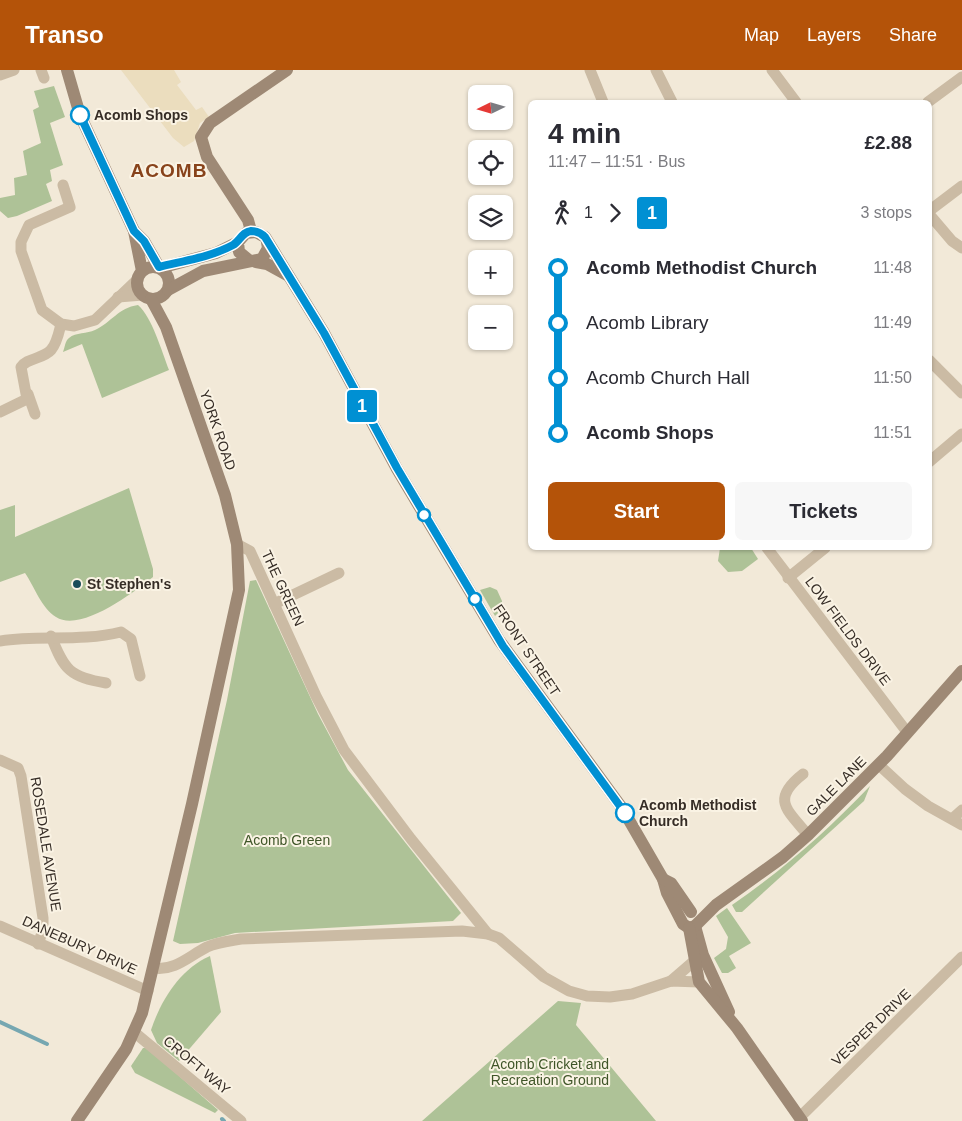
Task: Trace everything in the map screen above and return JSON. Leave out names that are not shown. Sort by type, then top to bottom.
[{"type":"street","points":[[0,75],[14,70]]},
{"type":"street","points":[[67,70],[80,115],[134,231],[144,241],[160,268],[168,276],[167,291]]},
{"type":"street","points":[[251,231],[248,220],[201,145],[203,131],[210,123],[287,70]]},
{"type":"street","points":[[590,70],[602,100]]},
{"type":"street","points":[[656,70],[671,100]]},
{"type":"street","points":[[772,70],[794,100]]},
{"type":"street","points":[[931,100],[962,77]]},
{"type":"street","points":[[64,185],[70,207],[29,225],[21,242],[21,251],[42,310],[61,324],[80,325],[95,320],[118,297],[140,275],[150,267],[160,268],[216,253],[238,242],[243,235],[251,231],[261,234],[268,242],[266,254],[253,261],[203,271],[167,291],[159,298],[118,297]]},
{"type":"street","points":[[932,211],[962,186]]},
{"type":"street","points":[[932,217],[952,242],[962,248]]},
{"type":"street","points":[[134,231],[140,275],[138,288],[147,297]]},
{"type":"street","points":[[238,242],[239,252],[253,261],[267,264],[287,275]]},
{"type":"street","name":"FRONT STREET","points":[[268,242],[324,333],[397,468],[503,646],[622,808],[663,879],[667,893],[692,920]]},
{"type":"street","name":"YORK ROAD","points":[[166,327],[167,291]]},
{"type":"street","name":"YORK ROAD","points":[[147,297],[166,327],[225,495],[236,544]]},
{"type":"street","points":[[36,414],[20,372],[21,367],[24,363],[43,357],[51,350],[61,324]]},
{"type":"street","points":[[932,363],[962,393]]},
{"type":"street","points":[[0,412],[23,402],[27,399],[28,394]]},
{"type":"street","points":[[932,459],[962,434]]},
{"type":"street","name":"THE GREEN","points":[[236,544],[250,551],[316,696],[352,763],[488,934]]},
{"type":"street","name":"THE GREEN","points":[[77,1121],[118,1060],[134,1032],[148,991],[233,623],[240,576],[236,544]]},
{"type":"street","name":"LOW FIELDS DRIVE","points":[[768,550],[907,732]]},
{"type":"street","points":[[788,578],[823,550]]},
{"type":"street","points":[[274,604],[338,573]]},
{"type":"street","points":[[0,641],[51,636],[72,638],[104,636],[121,632],[126,634],[134,646],[140,676]]},
{"type":"street","points":[[51,636],[58,654],[72,672],[81,678],[106,682]]},
{"type":"street","name":"GALE LANE","points":[[692,920],[783,857],[808,835],[879,765],[962,671]]},
{"type":"street","name":"ROSEDALE AVENUE","points":[[0,760],[18,768],[21,776],[43,918],[43,930],[38,944]]},
{"type":"street","points":[[879,765],[904,789],[928,806],[957,822],[962,810]]},
{"type":"street","points":[[803,774],[789,784],[786,790],[785,802],[787,810],[808,835]]},
{"type":"street","points":[[692,920],[693,962],[698,982],[737,1028],[801,1119]]},
{"type":"street","points":[[692,920],[703,955],[737,1028]]},
{"type":"street","name":"DANEBURY DRIVE","points":[[0,926],[148,991]]},
{"type":"street","name":"THE GREEN","points":[[154,968],[163,970],[173,968],[210,946],[242,939],[462,931],[488,934],[499,938],[544,977],[569,991],[587,996],[610,997],[632,994],[671,981]]},
{"type":"street","name":"VESPER DRIVE","points":[[801,1119],[962,957]]},
{"type":"street","points":[[671,981],[693,962]]},
{"type":"street","points":[[671,981],[698,982]]},
{"type":"street","name":"CROFT WAY","points":[[134,1032],[241,1121]]},
{"type":"green space","points":[[54,86],[65,117],[50,123],[63,165],[50,170],[52,181],[46,184],[52,201],[8,218],[0,211],[0,198],[15,195],[14,178],[27,175],[23,151],[41,143],[33,110],[39,107],[34,91]]},
{"type":"green space","points":[[138,305],[152,326],[169,370],[102,398],[82,344],[63,352],[66,342],[72,336],[101,327],[125,309]]},
{"type":"green space","points":[[129,488],[153,569],[153,577],[133,592],[107,609],[93,615],[79,620],[67,620],[56,617],[47,609],[25,573],[0,582],[0,510],[15,505],[15,537]]},
{"type":"green space","points":[[720,550],[752,550],[758,559],[742,571],[728,572],[718,561]]},
{"type":"green space","name":"Acomb Green","points":[[256,580],[318,714],[348,770],[461,913],[453,921],[235,933],[198,943],[180,944],[173,941],[227,700],[250,581]]},
{"type":"green space","points":[[490,587],[497,590],[502,601],[502,609],[495,616],[480,590]]},
{"type":"green space","points":[[870,786],[864,801],[742,912],[736,912],[732,905],[804,849]]},
{"type":"green space","points":[[727,908],[751,943],[729,956],[736,968],[728,973],[722,973],[714,958],[726,949],[728,937],[716,916]]},
{"type":"green space","points":[[210,956],[221,1012],[179,1061],[157,1043],[151,1030],[160,1008],[173,987],[190,969]]},
{"type":"green space","name":"Acomb Cricket and Recreation Ground","points":[[558,1001],[581,1003],[576,1025],[656,1121],[422,1121]]},
{"type":"green space","points":[[143,1048],[147,1048],[218,1110],[215,1113],[135,1073],[131,1066]]},
{"type":"shaded area","points":[[121,70],[174,70],[181,82],[177,85],[196,110],[202,107],[209,117],[200,123],[194,141],[184,147],[173,138]]},
{"type":"waterway","points":[[0,1022],[47,1044]]},
{"type":"bus line","name":"1","points":[[80,115],[134,231],[144,241],[160,268],[166,264],[216,253],[238,242],[243,235],[251,231],[265,237],[324,333],[366,415],[503,646],[625,813]]},
{"type":"place","name":"Acomb Shops","points":[[80,115]]},
{"type":"place","name":"St Stephen's","points":[[77,584]]},
{"type":"place","name":"Acomb Methodist Church","points":[[625,813]]},
{"type":"district","name":"ACOMB","points":[[169,170]]}]
